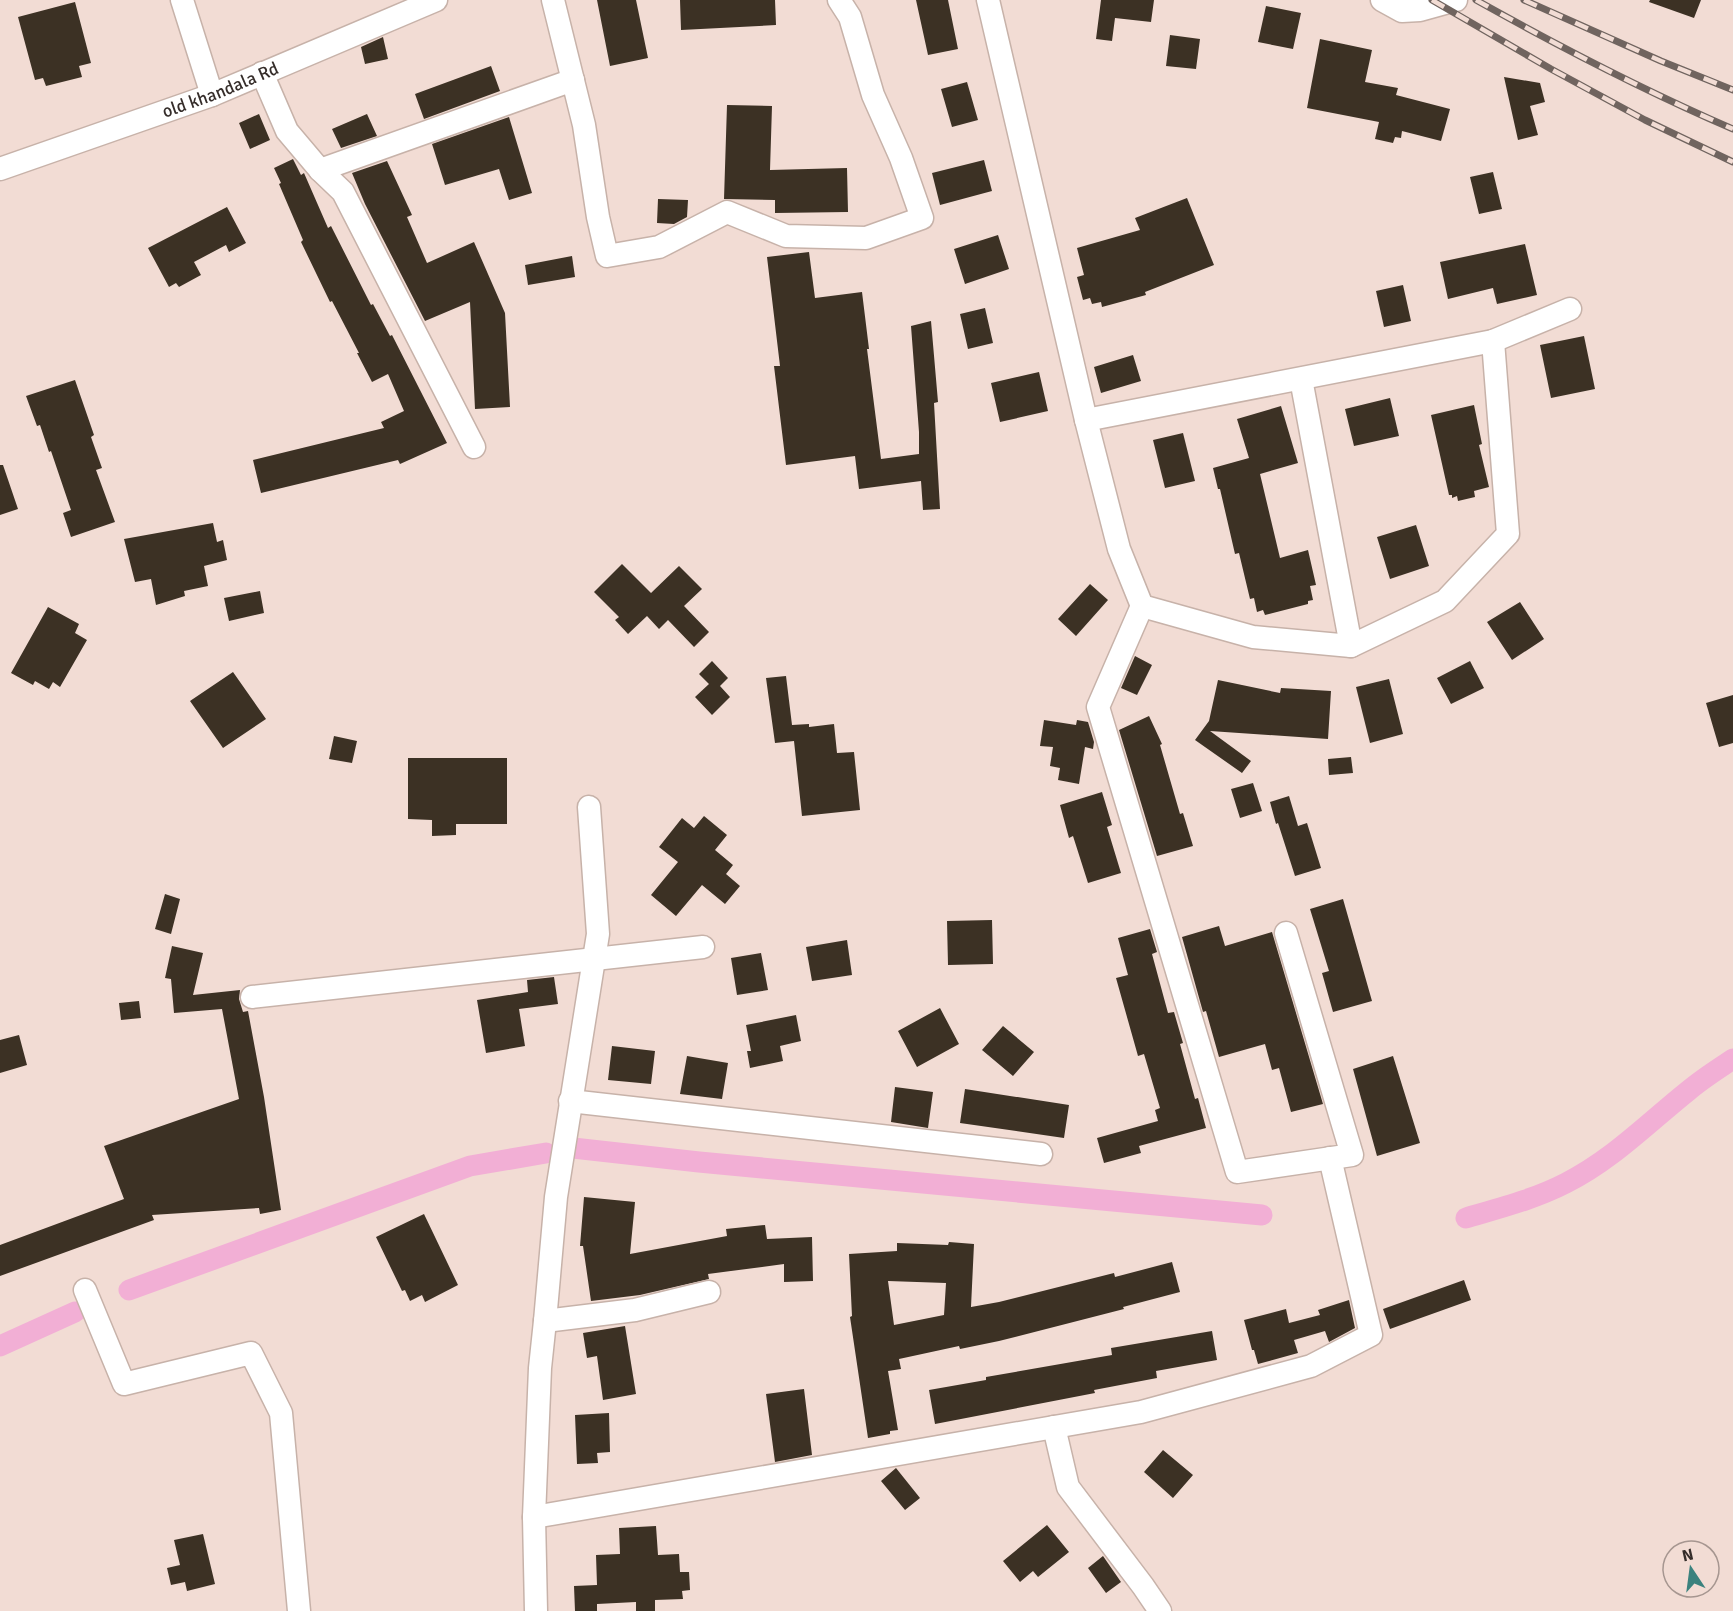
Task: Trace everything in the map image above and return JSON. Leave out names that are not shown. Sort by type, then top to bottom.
[{"type":"street","points":[[182,0],[212,95]]},
{"type":"street","name":"old khandala Rd","points":[[0,169],[212,95],[436,0]]},
{"type":"street","points":[[553,0],[584,125],[598,217],[607,256],[658,247],[727,212],[786,236],[866,238],[922,218],[901,158],[873,95],[850,17],[839,0]]},
{"type":"street","points":[[988,0],[1086,420],[1119,549],[1142,606],[1098,707],[1237,1172],[1352,1155],[1286,933]]},
{"type":"street","points":[[1383,0],[1402,11],[1420,10],[1456,0]]},
{"type":"street","points":[[262,74],[287,131],[320,170],[343,192],[474,447]]},
{"type":"street","points":[[320,170],[573,80]]},
{"type":"street","points":[[1086,420],[1493,341],[1570,309]]},
{"type":"street","points":[[1142,606],[1253,637],[1351,646],[1445,601],[1508,534],[1493,341]]},
{"type":"street","points":[[1301,379],[1351,646]]},
{"type":"street","points":[[536,1611],[534,1517],[540,1368],[556,1197],[598,934],[589,807]]},
{"type":"street","points":[[252,997],[703,947]]},
{"type":"street","points":[[570,1101],[1041,1154]]},
{"type":"street","points":[[534,1517],[1141,1412],[1311,1366],[1371,1335],[1330,1158]]},
{"type":"street","points":[[85,1290],[124,1384],[251,1353],[281,1413],[299,1611]]},
{"type":"street","points":[[545,1321],[635,1310],[709,1292]]},
{"type":"street","points":[[1054,1427],[1068,1487],[1160,1611]]},
{"type":"building","points":[[597,0],[636,0],[648,58],[610,66]]},
{"type":"building","points":[[680,0],[775,0],[776,25],[681,30]]},
{"type":"building","points":[[916,0],[948,0],[958,49],[928,55]]},
{"type":"building","points":[[1101,0],[1154,0],[1151,22],[1115,18],[1112,41],[1096,39]]},
{"type":"building","points":[[1650,0],[1701,0],[1694,18],[1649,2]]},
{"type":"building","points":[[75,2],[91,63],[79,66],[82,77],[46,86],[43,78],[35,80],[18,17]]},
{"type":"building","points":[[1266,6],[1301,13],[1293,49],[1258,42]]},
{"type":"building","points":[[1170,35],[1200,39],[1196,69],[1166,66]]},
{"type":"building","points":[[383,37],[388,59],[365,64],[361,47]]},
{"type":"building","points":[[1320,39],[1372,50],[1365,82],[1398,88],[1396,95],[1450,109],[1441,141],[1402,131],[1401,138],[1395,137],[1393,143],[1375,139],[1379,122],[1307,108]]},
{"type":"building","points":[[491,66],[500,91],[424,119],[415,94]]},
{"type":"building","points":[[1504,77],[1540,83],[1545,102],[1530,106],[1538,135],[1518,140]]},
{"type":"building","points":[[967,82],[978,120],[952,127],[941,89]]},
{"type":"building","points":[[727,105],[772,106],[770,170],[847,168],[848,212],[775,213],[775,200],[724,199]]},
{"type":"building","points":[[259,114],[270,140],[250,149],[239,123]]},
{"type":"building","points":[[367,114],[377,136],[341,148],[332,129]]},
{"type":"building","points":[[509,117],[532,193],[509,200],[499,169],[445,185],[432,144]]},
{"type":"building","points":[[293,159],[301,175],[304,173],[328,228],[331,226],[371,305],[373,304],[390,336],[392,335],[447,443],[400,464],[398,460],[261,493],[253,460],[384,428],[381,422],[404,411],[388,374],[372,382],[301,242],[303,240],[274,168]]},
{"type":"building","points":[[984,160],[992,191],[940,205],[932,173]]},
{"type":"building","points":[[387,161],[412,215],[407,217],[427,263],[474,242],[505,313],[510,407],[475,409],[470,302],[425,321],[365,204],[352,173]]},
{"type":"building","points":[[1493,172],[1502,209],[1479,214],[1470,177]]},
{"type":"building","points":[[1187,198],[1214,265],[1145,292],[1146,295],[1102,307],[1101,302],[1092,304],[1090,298],[1083,300],[1077,277],[1084,275],[1077,248],[1140,230],[1135,218]]},
{"type":"building","points":[[658,199],[688,200],[687,217],[674,224],[657,223]]},
{"type":"building","points":[[227,207],[246,243],[229,252],[226,245],[194,262],[201,275],[179,287],[176,283],[169,287],[148,248]]},
{"type":"building","points":[[998,235],[1009,269],[965,284],[954,249]]},
{"type":"building","points":[[1525,244],[1537,295],[1497,304],[1493,288],[1448,299],[1440,262]]},
{"type":"building","points":[[809,252],[815,298],[862,292],[881,459],[919,454],[911,326],[931,321],[938,402],[934,403],[940,509],[923,510],[921,481],[859,489],[855,456],[786,465],[774,366],[780,366],[767,257]]},
{"type":"building","points":[[572,256],[575,277],[528,285],[525,265]]},
{"type":"building","points":[[1403,285],[1411,321],[1384,327],[1376,291]]},
{"type":"building","points":[[985,308],[993,343],[968,349],[960,314]]},
{"type":"building","points":[[1584,336],[1595,389],[1551,398],[1540,345]]},
{"type":"building","points":[[1133,355],[1141,381],[1101,393],[1094,367]]},
{"type":"building","points":[[1039,372],[1048,411],[1000,422],[991,383]]},
{"type":"building","points":[[75,380],[94,435],[91,437],[102,468],[96,470],[115,522],[71,537],[63,513],[71,510],[51,451],[49,452],[40,425],[37,426],[26,396]]},
{"type":"building","points":[[1390,398],[1399,436],[1354,446],[1345,409]]},
{"type":"building","points":[[1474,405],[1482,444],[1479,445],[1489,487],[1474,491],[1475,497],[1458,501],[1457,496],[1452,498],[1452,495],[1449,495],[1431,415]]},
{"type":"building","points":[[1281,406],[1298,463],[1260,474],[1280,558],[1308,550],[1316,585],[1310,586],[1313,600],[1308,601],[1308,604],[1265,615],[1263,610],[1257,612],[1254,598],[1250,599],[1239,553],[1235,554],[1213,468],[1249,458],[1237,419]]},
{"type":"building","points":[[1183,433],[1195,481],[1165,488],[1153,440]]},
{"type":"building","points":[[0,465],[3,465],[18,509],[0,515]]},
{"type":"building","points":[[213,523],[217,542],[223,540],[227,560],[204,566],[208,586],[184,591],[185,596],[156,605],[151,579],[135,582],[124,539]]},
{"type":"building","points":[[1416,525],[1429,566],[1390,579],[1377,537]]},
{"type":"building","points":[[622,564],[651,593],[679,566],[702,589],[684,606],[709,632],[694,647],[668,620],[659,629],[647,616],[628,634],[615,620],[619,617],[594,592]]},
{"type":"building","points":[[1090,584],[1108,600],[1076,636],[1058,619]]},
{"type":"building","points":[[260,591],[264,613],[229,621],[224,598]]},
{"type":"building","points":[[1520,602],[1544,639],[1512,660],[1487,622]]},
{"type":"building","points":[[48,607],[79,624],[75,633],[87,640],[60,687],[53,682],[49,689],[35,681],[33,685],[11,673]]},
{"type":"building","points":[[1135,656],[1152,665],[1137,695],[1121,688]]},
{"type":"building","points":[[712,661],[728,678],[720,686],[730,697],[712,715],[695,697],[709,684],[699,674]]},
{"type":"building","points":[[1470,661],[1484,688],[1451,704],[1437,678]]},
{"type":"building","points":[[233,672],[266,719],[223,748],[190,701]]},
{"type":"building","points":[[786,676],[792,725],[809,724],[809,727],[834,724],[837,753],[854,752],[860,810],[802,816],[794,741],[775,743],[766,678]]},
{"type":"building","points":[[1389,679],[1403,734],[1370,743],[1356,687]]},
{"type":"building","points":[[1218,680],[1280,693],[1281,688],[1331,691],[1328,739],[1210,731],[1251,761],[1242,773],[1195,740],[1209,721]]},
{"type":"building","points":[[1733,695],[1733,743],[1719,747],[1706,703]]},
{"type":"building","points":[[1149,716],[1162,744],[1160,745],[1180,814],[1183,813],[1193,846],[1157,856],[1119,730]]},
{"type":"building","points":[[1044,720],[1076,725],[1077,720],[1088,722],[1094,742],[1093,749],[1085,747],[1079,784],[1058,780],[1060,768],[1050,766],[1053,747],[1040,746]]},
{"type":"building","points":[[334,736],[357,741],[352,763],[329,759]]},
{"type":"building","points":[[1351,757],[1353,773],[1329,775],[1328,759]]},
{"type":"building","points":[[408,758],[507,758],[507,824],[456,824],[456,835],[432,836],[432,820],[408,819]]},
{"type":"building","points":[[1253,783],[1262,811],[1240,818],[1231,789]]},
{"type":"building","points":[[1102,792],[1112,825],[1107,827],[1121,873],[1088,883],[1073,836],[1069,838],[1060,805]]},
{"type":"building","points":[[1289,796],[1298,826],[1307,823],[1321,868],[1295,876],[1270,802]]},
{"type":"building","points":[[704,816],[727,835],[715,850],[733,865],[726,874],[740,886],[725,904],[702,885],[676,916],[651,895],[678,862],[659,847],[682,818],[694,828]]},
{"type":"building","points":[[165,894],[180,899],[171,934],[155,929]]},
{"type":"building","points":[[1343,899],[1372,1001],[1333,1012],[1322,973],[1329,971],[1310,909]]},
{"type":"building","points":[[992,920],[993,964],[948,965],[947,921]]},
{"type":"building","points":[[1219,926],[1225,946],[1272,932],[1323,1104],[1291,1112],[1279,1068],[1272,1070],[1265,1044],[1219,1057],[1206,1011],[1203,1012],[1182,937]]},
{"type":"building","points":[[1150,929],[1157,952],[1152,954],[1168,1013],[1174,1012],[1195,1099],[1198,1098],[1206,1128],[1139,1146],[1141,1153],[1104,1163],[1097,1138],[1158,1121],[1155,1110],[1160,1108],[1144,1054],[1138,1056],[1116,978],[1128,975],[1118,938]]},
{"type":"building","points":[[847,940],[852,975],[812,981],[806,947]]},
{"type":"building","points":[[172,946],[203,953],[193,995],[240,990],[239,999],[243,1012],[248,1011],[281,1210],[260,1214],[259,1208],[152,1215],[154,1220],[0,1276],[0,1245],[124,1199],[104,1146],[239,1099],[222,1009],[174,1013],[171,979],[165,978]]},
{"type":"building","points":[[761,953],[768,990],[737,995],[731,958]]},
{"type":"building","points":[[554,977],[558,1004],[519,1009],[525,1046],[486,1053],[477,1000],[528,992],[527,980]]},
{"type":"building","points":[[139,1001],[141,1018],[121,1020],[119,1003]]},
{"type":"building","points":[[940,1008],[959,1044],[917,1067],[898,1031]]},
{"type":"building","points":[[796,1015],[801,1041],[780,1046],[783,1061],[750,1068],[747,1051],[751,1051],[746,1025]]},
{"type":"building","points":[[1003,1026],[1034,1052],[1013,1076],[982,1050]]},
{"type":"building","points":[[19,1035],[27,1065],[0,1073],[0,1040]]},
{"type":"building","points":[[612,1046],[655,1051],[651,1084],[608,1080]]},
{"type":"building","points":[[687,1056],[728,1063],[722,1099],[680,1094]]},
{"type":"building","points":[[1393,1056],[1420,1143],[1377,1156],[1353,1069]]},
{"type":"building","points":[[895,1087],[933,1092],[928,1128],[891,1122]]},
{"type":"building","points":[[965,1089],[1069,1105],[1064,1138],[960,1123]]},
{"type":"building","points":[[584,1197],[635,1202],[630,1254],[727,1236],[726,1229],[765,1225],[767,1239],[812,1237],[813,1281],[784,1282],[784,1264],[708,1274],[709,1279],[640,1295],[591,1301],[583,1246],[580,1246]]},
{"type":"building","points":[[424,1214],[458,1285],[425,1302],[422,1295],[410,1301],[405,1290],[402,1291],[376,1237]]},
{"type":"building","points":[[949,1242],[974,1244],[971,1307],[1114,1273],[1115,1277],[1172,1262],[1180,1292],[999,1341],[960,1349],[959,1346],[899,1359],[901,1369],[888,1371],[898,1430],[890,1431],[890,1434],[868,1438],[850,1317],[852,1316],[849,1254],[897,1251],[897,1243],[948,1245]],"holes":[[[888,1281],[946,1283],[944,1315],[894,1325]]]},
{"type":"building","points":[[1464,1280],[1471,1300],[1390,1329],[1383,1309]]},
{"type":"building","points":[[1349,1300],[1355,1328],[1329,1342],[1325,1331],[1294,1340],[1298,1353],[1258,1364],[1244,1320],[1286,1309],[1289,1323],[1320,1315],[1318,1310]]},
{"type":"building","points":[[625,1326],[636,1394],[603,1400],[597,1356],[587,1358],[583,1333]]},
{"type":"building","points":[[1212,1331],[1217,1360],[1156,1371],[1157,1378],[1094,1390],[1095,1393],[935,1424],[929,1390],[986,1380],[986,1377],[1112,1355],[1111,1348]]},
{"type":"building","points":[[804,1389],[812,1455],[775,1462],[766,1394]]},
{"type":"building","points":[[609,1413],[610,1452],[597,1453],[598,1463],[577,1464],[575,1415]]},
{"type":"building","points":[[1163,1450],[1193,1475],[1173,1498],[1144,1472]]},
{"type":"building","points":[[896,1468],[920,1498],[905,1510],[881,1481]]},
{"type":"building","points":[[1047,1525],[1069,1552],[1038,1577],[1033,1571],[1020,1582],[1003,1561]]},
{"type":"building","points":[[656,1526],[658,1555],[679,1554],[680,1572],[689,1572],[690,1590],[682,1591],[683,1599],[655,1600],[655,1611],[636,1611],[636,1602],[597,1604],[597,1611],[575,1611],[574,1586],[597,1585],[596,1555],[620,1554],[619,1528]]},
{"type":"building","points":[[203,1534],[215,1584],[187,1591],[185,1582],[171,1585],[167,1568],[180,1565],[174,1540]]},
{"type":"building","points":[[1103,1556],[1121,1582],[1106,1593],[1088,1568]]},
{"type":"waterway","points":[[1466,1218],[1542,1194],[1583,1174],[1614,1152],[1699,1082],[1733,1059]]},
{"type":"waterway","points":[[573,1148],[1262,1215]]},
{"type":"waterway","points":[[129,1290],[470,1166],[546,1153]]},
{"type":"waterway","points":[[0,1346],[75,1312]]},
{"type":"railway","points":[[1432,0],[1645,120],[1733,162]]},
{"type":"railway","points":[[1476,0],[1603,68],[1733,129]]},
{"type":"railway","points":[[1524,0],[1661,61],[1733,90]]}]
